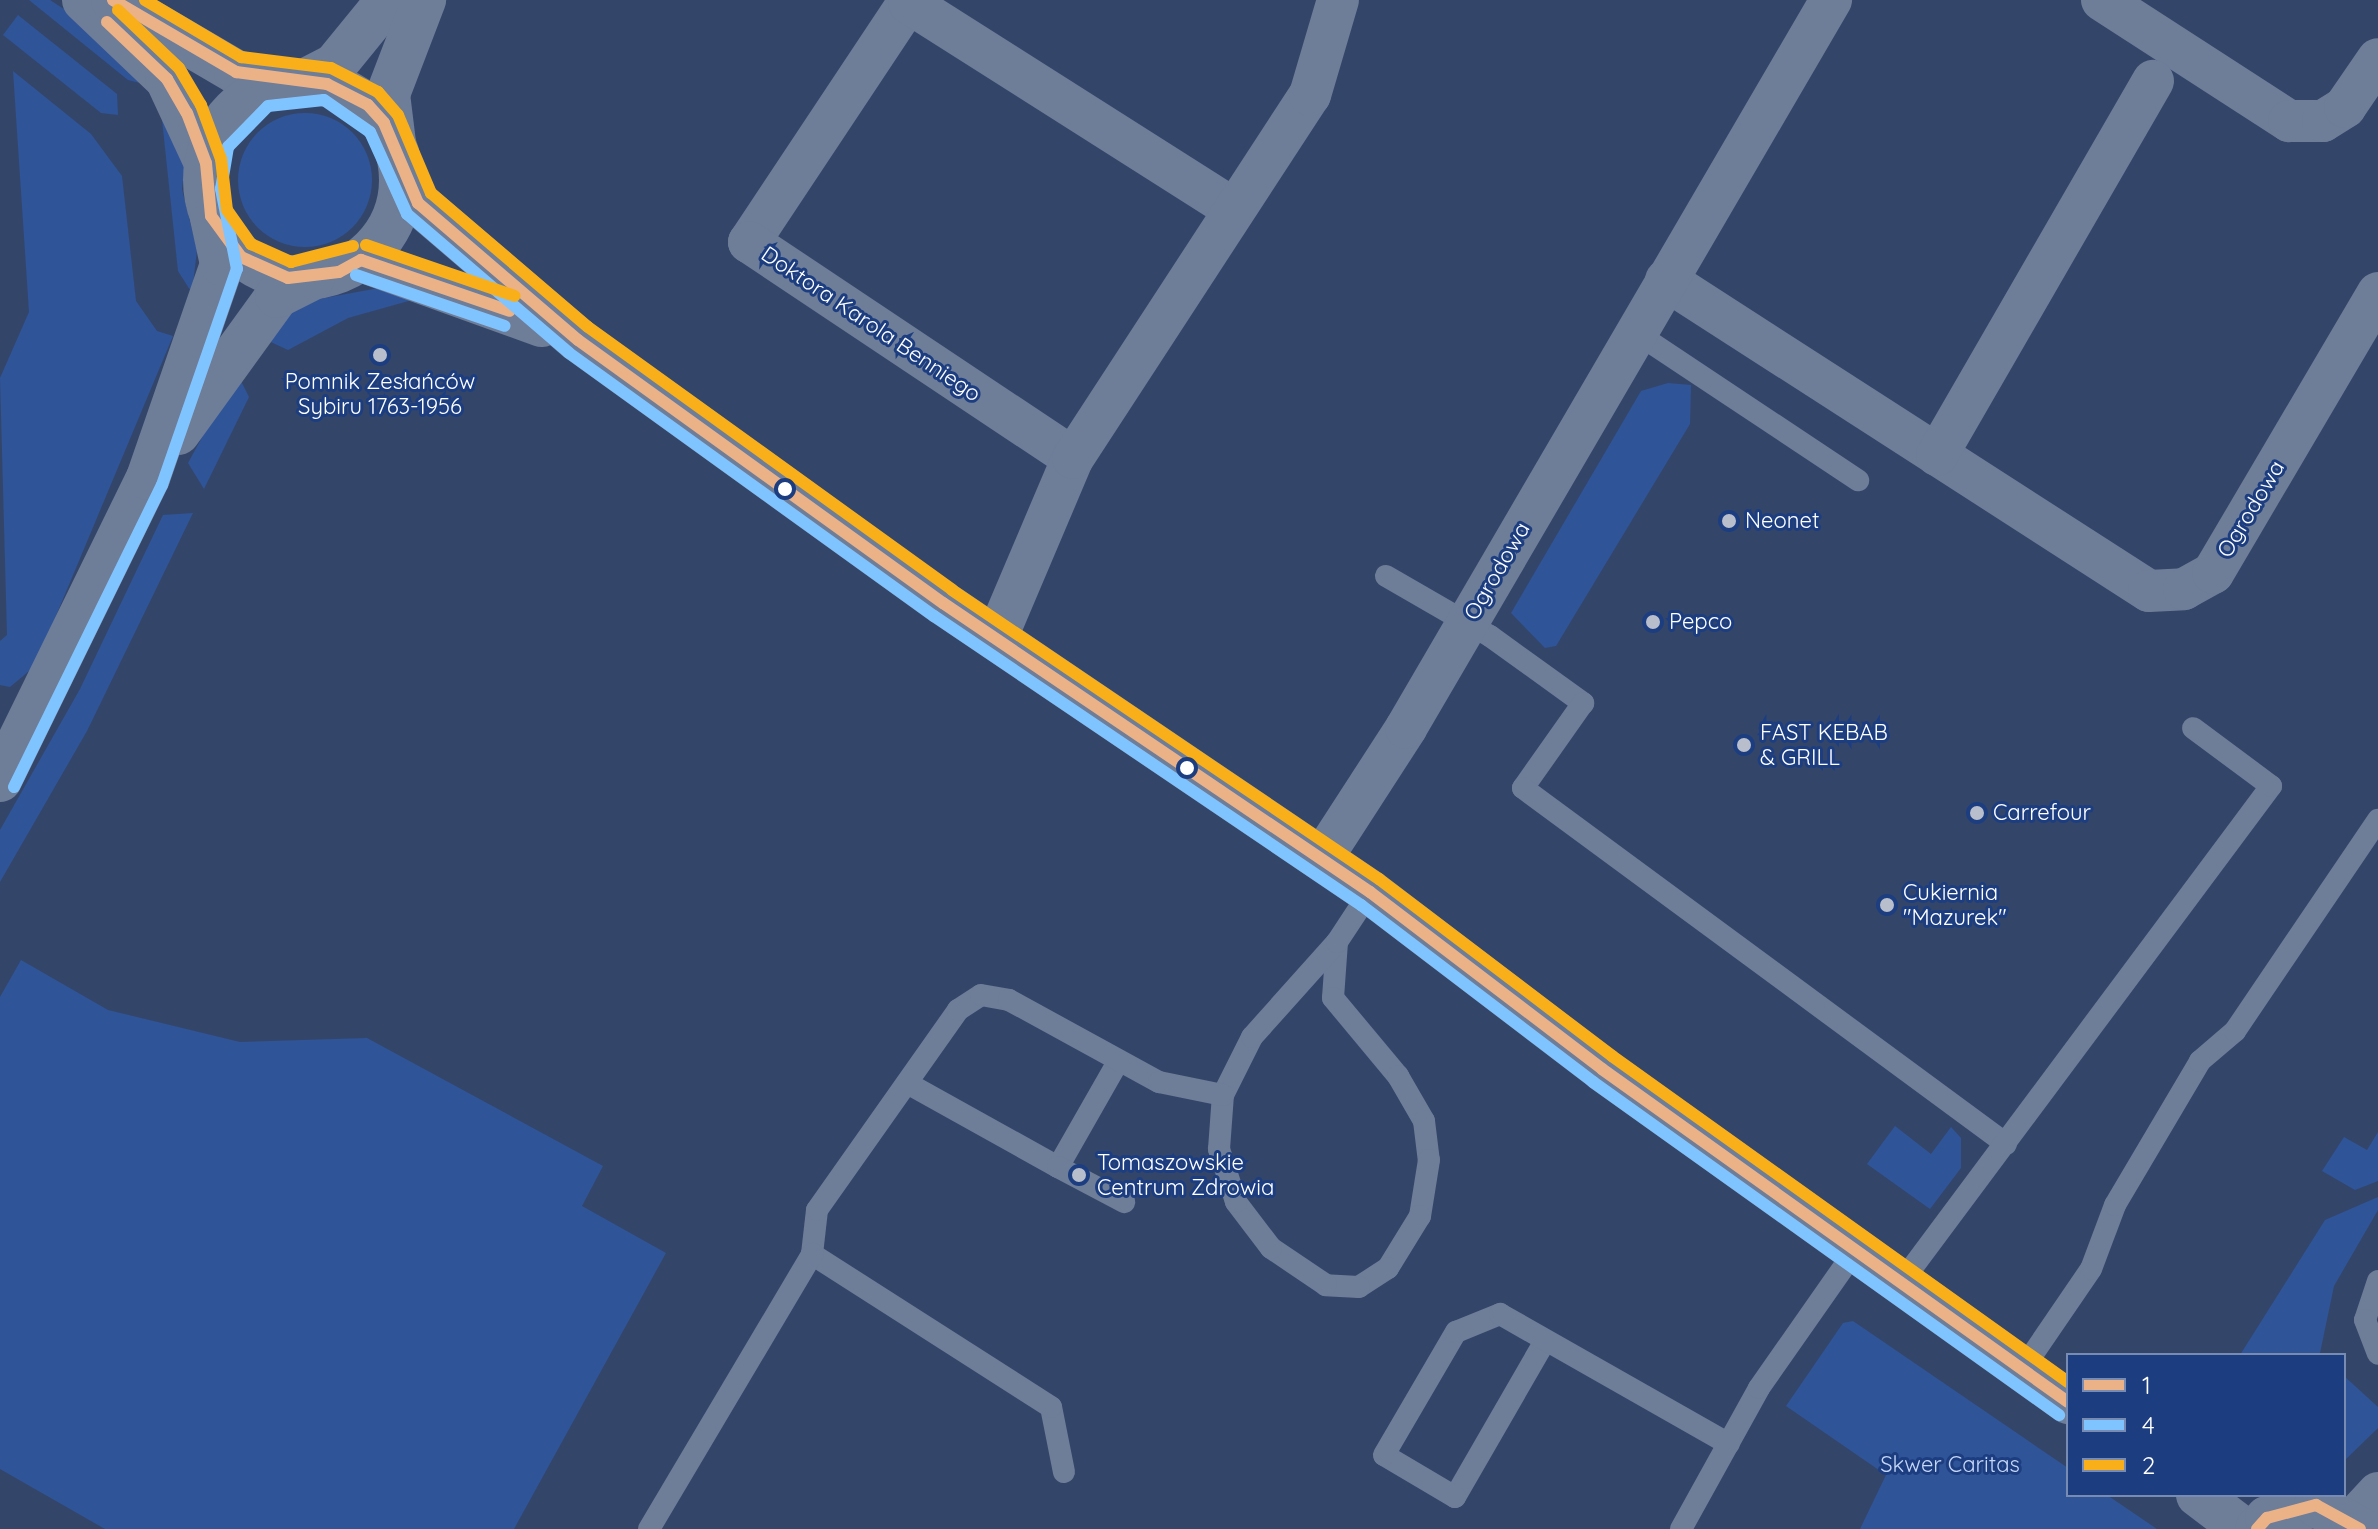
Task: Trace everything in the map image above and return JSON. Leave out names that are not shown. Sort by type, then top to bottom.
[{"type":"street","points":[[84,0],[167,79],[206,163],[211,216],[222,264],[148,478]]},
{"type":"street","points":[[113,0],[236,72],[295,82],[368,105],[398,156],[418,203],[578,340],[996,639],[1370,892],[1900,1284],[2066,1401]]},
{"type":"street","points":[[206,163],[213,140],[242,102],[335,65],[388,0]]},
{"type":"street","points":[[0,780],[14,727],[148,478],[240,339],[277,296],[361,260],[393,220],[398,156],[388,94],[424,0]]},
{"type":"street","points":[[996,639],[1073,458],[1232,208],[1310,95],[1338,0]]},
{"type":"street","name":"Ogrodowa","points":[[1322,858],[1467,622],[1831,0]]},
{"type":"street","points":[[2102,0],[2289,121],[2323,121],[2345,107],[2378,59]]},
{"type":"street","name":"Doktora Karola Benniego","points":[[1073,458],[749,242],[910,1],[1232,208]]},
{"type":"street","points":[[1937,455],[2153,81]]},
{"type":"street","points":[[211,216],[232,248],[263,270],[313,278]]},
{"type":"street","points":[[361,260],[455,288],[578,340]]},
{"type":"street","name":"Ogrodowa","points":[[1666,280],[2149,591],[2184,589],[2213,573],[2378,293]]},
{"type":"street","points":[[2201,1497],[2243,1529]]},
{"type":"street","points":[[2257,1529],[2300,1505],[2364,1514]]},
{"type":"lane","points":[[1635,332],[1858,480]]},
{"type":"lane","points":[[1386,576],[1467,622],[1583,703],[1523,788],[2006,1144]]},
{"type":"lane","points":[[1900,1284],[2271,786],[2193,728]]},
{"type":"lane","points":[[2022,1370],[2091,1269],[2115,1205],[2200,1061],[2235,1031],[2378,820]]},
{"type":"lane","points":[[1337,942],[1333,998],[1398,1076],[1424,1121],[1429,1160],[1420,1216],[1388,1268],[1359,1287],[1326,1285],[1271,1248],[1236,1202],[1219,1149],[1223,1095],[1252,1037],[1337,942],[1370,892]]},
{"type":"lane","points":[[649,1529],[812,1254],[817,1210],[958,1010],[981,995],[1009,1000],[1159,1082],[1223,1095]]},
{"type":"lane","points":[[1058,1167],[1118,1062]]},
{"type":"lane","points":[[907,1083],[1124,1202]]},
{"type":"lane","points":[[1681,1529],[1729,1444],[1855,1251]]},
{"type":"lane","points":[[812,1254],[1051,1407],[1064,1472]]},
{"type":"lane","points":[[2378,1281],[2365,1320],[2378,1354]]},
{"type":"lane","points":[[1545,1341],[1455,1497],[1384,1455],[1456,1332],[1500,1314],[1729,1444]]},
{"type":"green space","points":[[29,0],[50,0],[73,15],[144,84],[128,80]]},
{"type":"green space","points":[[18,15],[117,94],[118,115],[101,113],[3,35]]},
{"type":"green space","points":[[13,71],[91,134],[122,176],[136,301],[157,331],[173,336],[35,666],[10,687],[0,685],[0,641],[7,635],[0,378],[29,312]]},
{"type":"green space","points":[[161,110],[185,163],[182,189],[197,250],[192,293],[178,271]]},
{"type":"green space","points":[[305,113],[331,118],[352,133],[367,154],[372,180],[367,206],[352,227],[331,242],[305,247],[279,242],[258,227],[243,206],[238,180],[243,154],[258,133],[279,118]]},
{"type":"green space","points":[[390,286],[412,300],[348,318],[288,350],[260,337],[297,303]]},
{"type":"green space","points":[[237,373],[249,397],[204,489],[188,463]]},
{"type":"green space","points":[[1668,383],[1691,385],[1690,424],[1556,646],[1545,648],[1511,613],[1641,391]]},
{"type":"green space","points":[[193,513],[87,731],[0,882],[0,830],[80,689],[163,515]]},
{"type":"green space","points":[[21,960],[108,1010],[240,1042],[367,1038],[603,1166],[582,1206],[666,1253],[514,1529],[105,1529],[0,1469],[0,997]]},
{"type":"green space","points":[[1895,1126],[1931,1154],[1951,1127],[1961,1138],[1961,1168],[1930,1209],[1867,1164]]},
{"type":"green space","points":[[2378,1132],[2378,1181],[2355,1190],[2322,1171],[2344,1137],[2367,1150]]},
{"type":"green space","points":[[2378,1197],[2378,1210],[2334,1286],[2320,1353],[2241,1353],[2325,1220]]},
{"type":"green space","name":"Skwer Caritas","points":[[1853,1321],[2066,1467],[2066,1497],[2110,1497],[2157,1529],[1860,1529],[1886,1475],[1786,1406],[1843,1323]]},
{"type":"green space","points":[[2346,1378],[2378,1407],[2378,1428],[2346,1459]]},
{"type":"transit line","name":"1","points":[[113,0],[236,72],[327,84],[368,105],[384,123],[418,203],[578,340],[943,603],[1370,892],[1602,1069],[2066,1401]]},
{"type":"transit line","name":"2","points":[[145,0],[241,57],[331,68],[378,92],[398,115],[431,193],[588,327],[952,590],[1379,879],[1612,1056],[2066,1381]]},
{"type":"transit line","name":"2","points":[[118,10],[179,68],[201,105],[221,159],[227,210],[251,244],[291,262],[353,246]]},
{"type":"transit line","name":"1","points":[[107,22],[167,79],[187,113],[206,163],[211,216],[241,257],[288,278],[339,272],[361,260]]},
{"type":"transit line","name":"4","points":[[14,787],[162,485],[237,269],[221,189],[228,147],[268,106],[324,100],[370,132],[407,214],[569,353],[934,616],[1361,905],[1593,1082],[2059,1415]]},
{"type":"transit line","name":"2","points":[[366,245],[515,296]]},
{"type":"transit line","name":"1","points":[[361,260],[510,311]]},
{"type":"transit line","name":"4","points":[[356,275],[505,326]]},
{"type":"transit line","name":"1","points":[[2257,1529],[2267,1518],[2316,1505],[2360,1529]]},
{"type":"place","name":"Pomnik Zesłańców Sybiru 1763-1956","points":[[380,355]]},
{"type":"place","name":"Neonet","points":[[1729,521]]},
{"type":"place","name":"Pepco","points":[[1653,622]]},
{"type":"place","name":"FAST KEBAB & GRILL","points":[[1744,745]]},
{"type":"place","name":"Carrefour","points":[[1977,813]]},
{"type":"place","name":"Cukiernia \"Mazurek\"","points":[[1887,905]]},
{"type":"place","name":"Tomaszowskie Centrum Zdrowia","points":[[1079,1175]]}]
